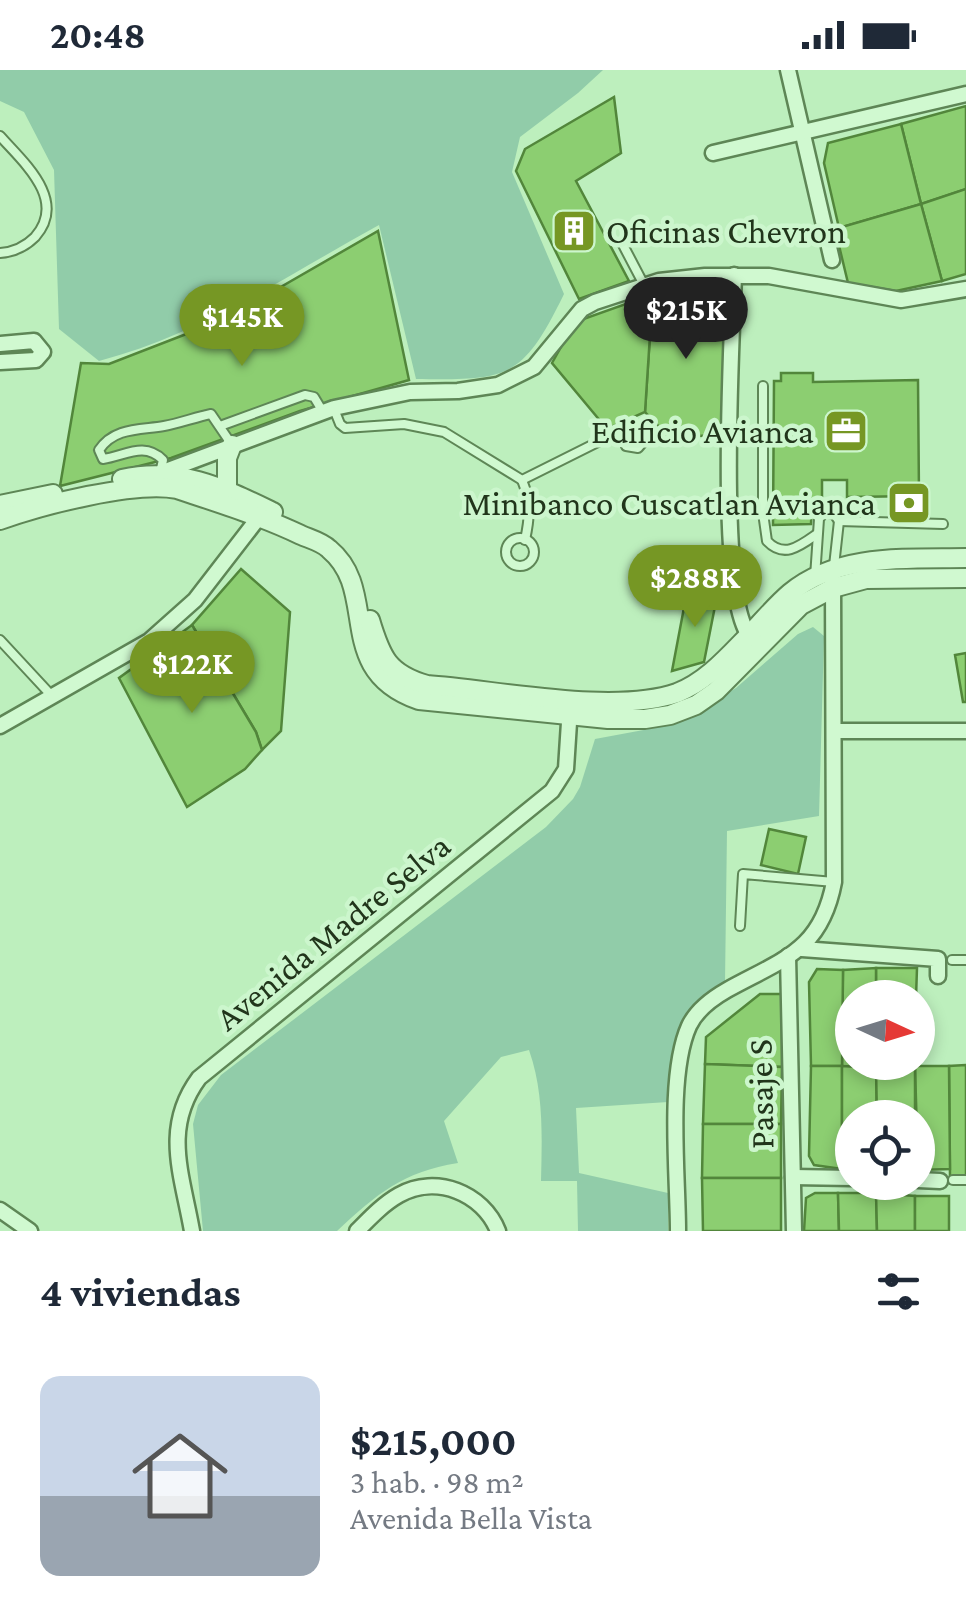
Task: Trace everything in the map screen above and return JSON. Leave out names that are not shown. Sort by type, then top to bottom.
[{"type":"street","points":[[788,70],[832,260]]},
{"type":"street","points":[[713,153],[966,94]]},
{"type":"street","points":[[734,275],[729,422],[733,591],[740,624],[749,634]]},
{"type":"street","points":[[0,505],[160,473],[232,445],[269,436],[329,410],[410,392],[474,390],[517,378],[544,359],[582,310],[644,286],[690,277],[734,275],[794,279],[901,300],[966,289]]},
{"type":"street","points":[[0,344],[34,341],[43,352],[36,360],[0,362]]},
{"type":"street","points":[[227,498],[226,470],[232,445]]},
{"type":"street","points":[[160,473],[182,476],[328,548],[349,580],[367,656],[377,676],[391,688],[419,700],[570,707],[625,703],[683,690],[728,658],[792,591],[880,560],[966,558]]},
{"type":"street","points":[[0,520],[138,487],[227,498]]},
{"type":"street","points":[[0,726],[149,640],[194,600],[263,513]]},
{"type":"street","points":[[570,707],[644,720],[696,705],[750,660],[827,579],[966,578]]},
{"type":"street","points":[[678,1231],[679,1063],[690,1024],[719,994],[795,953],[821,925],[834,882],[834,731],[827,579]]},
{"type":"street","name":"Avenida Madre Selva","points":[[192,1231],[177,1147],[177,1118],[187,1094],[199,1078],[552,792],[566,769],[570,707]]},
{"type":"street","points":[[834,731],[966,731]]},
{"type":"street","points":[[795,953],[942,956],[938,976]]},
{"type":"street","name":"Pasaje S","points":[[794,1231],[795,953]]},
{"type":"street","points":[[793,1177],[835,1178]]},
{"type":"street","points":[[935,1181],[946,1181]]},
{"type":"street","points":[[357,1231],[401,1194],[424,1186],[452,1188],[468,1194],[498,1231]]},
{"type":"street","points":[[0,1210],[30,1231]]},
{"type":"lane","points":[[0,136],[40,184],[46,208],[35,236],[22,248],[0,253]]},
{"type":"lane","points":[[622,243],[644,286]]},
{"type":"lane","points":[[763,386],[763,513],[767,541],[780,551],[790,550],[818,534]]},
{"type":"lane","points":[[220,426],[301,396],[314,397],[346,428],[404,424],[444,432],[522,480],[529,498],[526,540]]},
{"type":"lane","points":[[160,473],[162,460],[152,451],[139,449],[102,459],[99,450],[113,436],[137,428],[212,414],[232,445]]},
{"type":"lane","points":[[522,480],[602,440],[622,437]]},
{"type":"lane","points":[[820,514],[834,514],[839,521],[827,579],[818,534],[820,514]]},
{"type":"lane","points":[[839,521],[943,524]]},
{"type":"lane","points":[[0,640],[52,696]]},
{"type":"lane","points":[[740,926],[743,874],[834,882]]},
{"type":"lane","points":[[942,956],[966,960]]},
{"type":"lane","points":[[946,1181],[966,1180]]},
{"type":"green space","points":[[0,70],[603,70],[520,137],[512,172],[564,294],[536,344],[509,369],[472,378],[416,379],[379,225],[208,320],[99,361],[59,329],[54,170],[24,112],[0,101]]},
{"type":"green space","points":[[813,627],[824,636],[819,816],[727,831],[725,982],[694,1009],[677,1033],[668,1102],[576,1108],[579,1173],[668,1193],[668,1231],[578,1231],[577,1181],[541,1181],[540,1098],[529,1050],[501,1057],[444,1121],[458,1163],[406,1179],[365,1206],[337,1231],[203,1231],[193,1124],[198,1105],[221,1075],[546,827],[580,787],[595,739],[687,718],[736,688],[798,634]]},
{"type":"building","name":"Oficinas Chevron","points":[[614,97],[621,153],[576,181],[629,281],[579,299],[516,171],[525,149]]},
{"type":"building","points":[[966,106],[966,189],[921,204],[901,124]]},
{"type":"building","points":[[901,124],[921,204],[839,228],[824,163],[828,143]]},
{"type":"building","points":[[966,189],[966,274],[942,281],[921,204]]},
{"type":"building","points":[[921,204],[942,281],[896,291],[848,283],[835,229]]},
{"type":"building","points":[[378,231],[409,380],[300,411],[171,458],[60,486],[81,363],[109,364],[225,319]]},
{"type":"building","points":[[724,285],[723,435],[669,437],[645,412],[650,335],[634,301]]},
{"type":"building","points":[[634,301],[650,335],[645,412],[607,429],[552,363],[575,322]]},
{"type":"building","name":"Edificio Avianca","points":[[781,373],[813,373],[813,382],[918,380],[919,496],[847,497],[847,480],[822,480],[822,503],[812,503],[811,524],[773,525],[774,381],[781,381]]},
{"type":"building","points":[[241,569],[290,612],[281,731],[262,750],[256,732],[192,625]]},
{"type":"building","points":[[718,591],[704,662],[672,671],[686,597]]},
{"type":"building","points":[[192,625],[256,732],[262,750],[245,769],[187,807],[119,678]]},
{"type":"building","points":[[966,653],[966,702],[963,702],[955,655]]},
{"type":"building","points":[[769,829],[806,837],[798,874],[761,865]]},
{"type":"building","points":[[876,968],[917,968],[917,980],[876,980]]},
{"type":"building","points":[[876,968],[876,980],[843,980],[843,970]]},
{"type":"building","points":[[817,969],[843,970],[843,980],[835,980],[835,1066],[811,1066],[809,982]]},
{"type":"building","points":[[760,994],[782,994],[782,1067],[705,1064],[706,1037]]},
{"type":"building","points":[[705,1064],[782,1067],[781,1124],[703,1124]]},
{"type":"building","points":[[966,1065],[966,1176],[950,1176],[949,1066]]},
{"type":"building","points":[[811,1066],[835,1066],[835,1080],[842,1080],[842,1100],[835,1100],[835,1168],[814,1165],[809,1156]]},
{"type":"building","points":[[935,1066],[949,1066],[950,1169],[935,1169],[935,1100],[916,1100],[915,1080],[935,1080]]},
{"type":"building","points":[[842,1080],[876,1080],[877,1100],[842,1100]]},
{"type":"building","points":[[876,1080],[915,1080],[915,1100],[877,1100]]},
{"type":"building","points":[[703,1124],[781,1124],[781,1178],[702,1178]]},
{"type":"building","points":[[702,1178],[781,1178],[781,1231],[703,1231]]},
{"type":"building","points":[[815,1193],[835,1193],[839,1231],[804,1231],[806,1198]]},
{"type":"building","points":[[949,1196],[949,1231],[915,1231],[915,1200]]},
{"type":"building","points":[[838,1200],[876,1200],[877,1231],[839,1231]]},
{"type":"building","points":[[876,1200],[915,1200],[915,1231],[877,1231]]},
{"type":"place","name":"Oficinas Chevron","points":[[574,231]]},
{"type":"place","name":"Edificio Avianca","points":[[846,431]]},
{"type":"place","name":"Minibanco Cuscatlan Avianca","points":[[909,503]]}]
